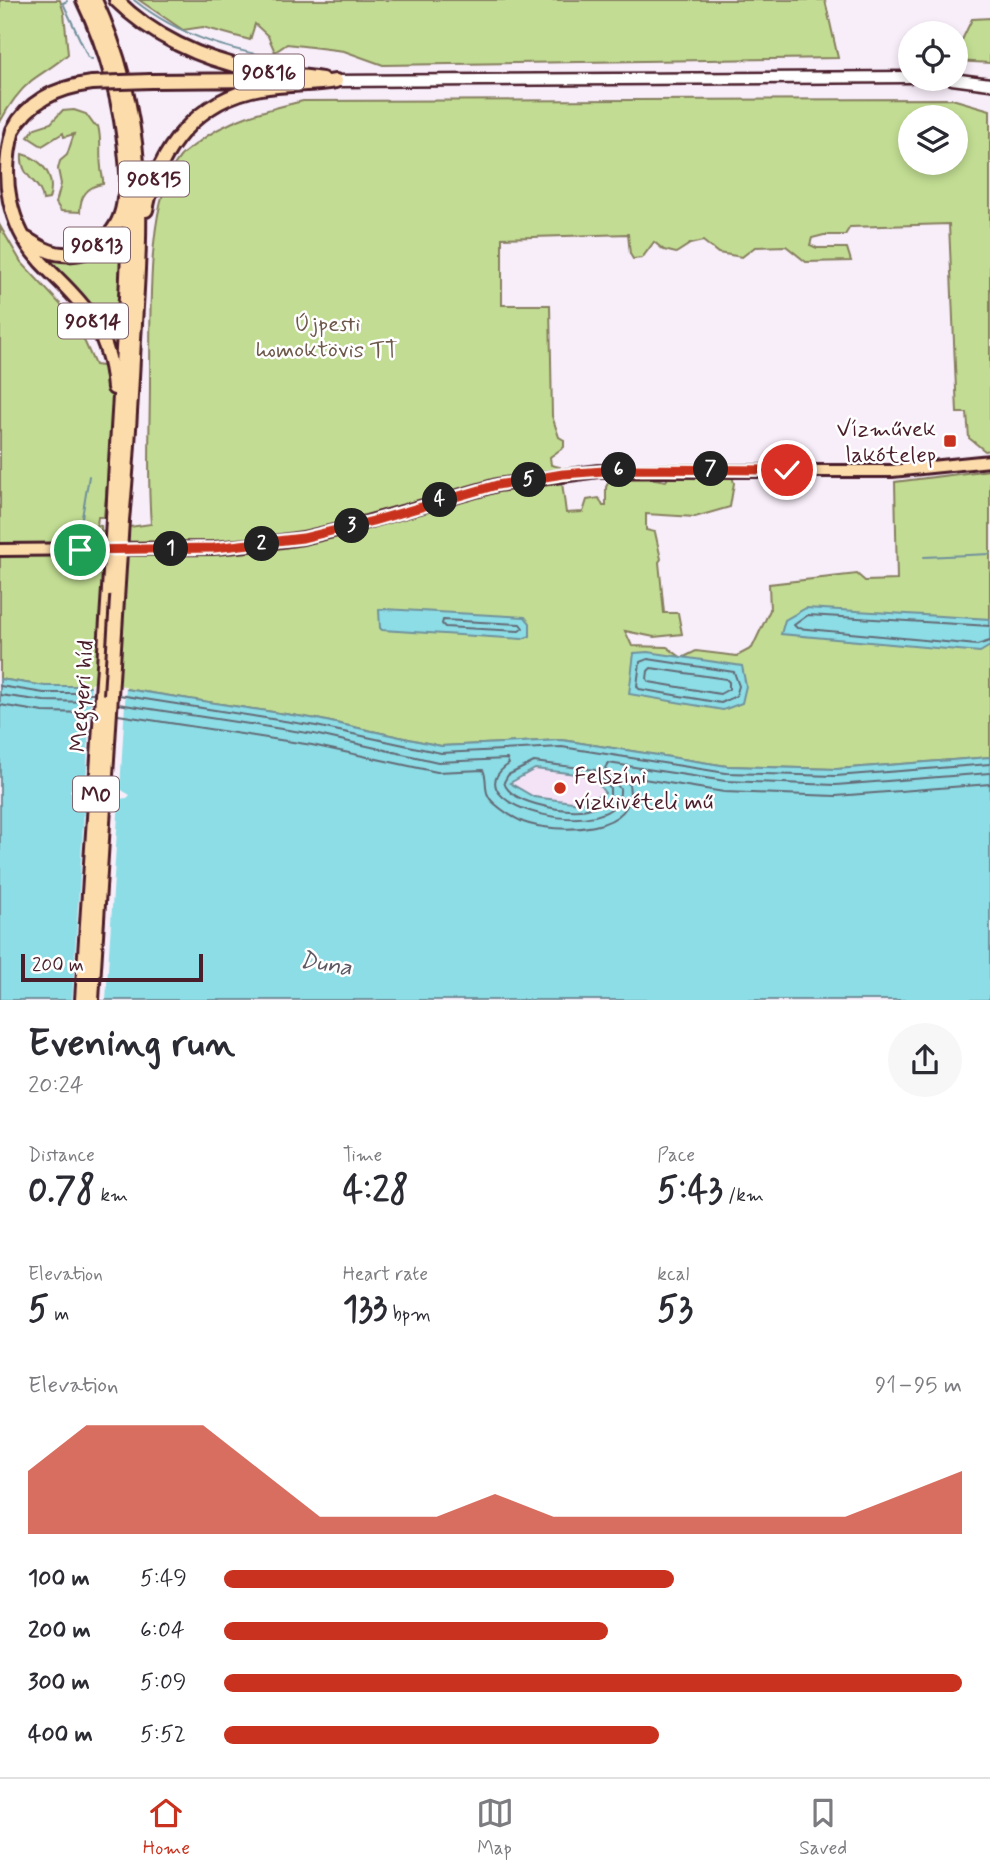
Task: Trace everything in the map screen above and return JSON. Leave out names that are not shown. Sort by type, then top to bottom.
[{"type":"highway","name":"M0","points":[[83,0],[106,56],[117,94],[128,174],[129,251],[118,427],[117,519]]},
{"type":"highway","name":"M0","points":[[95,0],[123,73],[135,130],[141,215],[117,519]]},
{"type":"highway","name":"90816","points":[[116,0],[158,33],[203,55],[254,70],[336,81]]},
{"type":"highway","points":[[22,236],[6,207],[2,193],[1,167],[6,143],[16,124],[40,100],[61,89],[92,83],[151,81],[336,81]]},
{"type":"highway","name":"90815","points":[[139,267],[145,212],[155,174],[164,155],[193,120],[224,100],[258,88],[336,81]]},
{"type":"highway","name":"90813","points":[[22,236],[47,251],[60,254],[89,250],[108,237],[120,219],[128,174]]},
{"type":"highway","name":"90814","points":[[22,236],[41,262],[80,302],[99,331],[111,366],[118,427]]},
{"type":"highway","name":"Megyeri híd","points":[[82,1000],[117,519]]},
{"type":"highway","name":"Megyeri híd","points":[[92,1000],[117,519]]},
{"type":"main road","points":[[973,81],[990,73]]},
{"type":"main road","points":[[336,81],[898,77]]},
{"type":"main road","points":[[968,81],[990,85]]},
{"type":"main road","points":[[0,550],[214,548],[260,544],[342,529],[497,485],[563,474],[598,471],[892,471],[990,461]]},
{"type":"shaded area","name":"Felszíni vízkivételi mű","points":[[535,769],[592,776],[605,794],[580,803],[533,797],[509,782]]},
{"type":"green space","points":[[0,0],[60,0],[68,54],[26,85],[0,122]]},
{"type":"green space","points":[[139,0],[825,0],[838,58],[383,65],[344,51],[287,44],[275,52],[268,36],[255,24],[250,40],[203,27],[183,30]]},
{"type":"green space","points":[[990,18],[990,63],[968,62],[968,27],[972,19]]},
{"type":"green space","name":"Újpesti homoktövis TT","points":[[952,99],[990,110],[990,450],[985,451],[969,438],[967,413],[957,413],[949,224],[850,227],[845,235],[812,238],[810,245],[817,248],[847,248],[851,261],[806,262],[786,246],[755,247],[742,257],[718,253],[703,241],[690,244],[676,253],[664,250],[654,242],[642,258],[633,259],[628,234],[502,238],[502,305],[550,305],[552,416],[559,437],[564,440],[564,447],[550,457],[551,465],[560,467],[566,513],[583,512],[587,500],[599,498],[603,506],[606,506],[606,487],[610,479],[666,481],[668,478],[732,476],[734,483],[730,507],[695,517],[646,514],[646,530],[655,532],[661,559],[659,562],[664,613],[678,613],[682,634],[654,637],[625,631],[632,646],[667,647],[682,658],[696,651],[737,656],[752,648],[770,610],[769,584],[857,574],[865,581],[897,580],[895,482],[990,470],[990,757],[837,769],[727,766],[562,740],[441,746],[317,719],[107,686],[45,686],[0,679],[0,226],[21,262],[75,320],[95,365],[110,367],[113,404],[111,442],[104,517],[98,517],[97,525],[101,526],[101,531],[151,524],[151,296],[155,232],[161,202],[169,176],[183,153],[220,128],[261,112],[303,101]]},
{"type":"green space","points":[[74,110],[86,114],[94,125],[98,126],[103,179],[103,184],[86,193],[80,212],[61,211],[56,203],[61,184],[58,169],[60,161],[67,155],[74,134],[64,137],[63,133],[42,146],[28,137],[35,128],[51,123],[62,111]]},
{"type":"green space","points":[[22,154],[36,160],[46,170],[51,183],[49,199],[43,200],[39,188],[24,169]]},
{"type":"green space","points":[[124,224],[117,362],[71,284],[39,251],[103,248],[119,234]]},
{"type":"water","points":[[806,608],[990,619],[990,646],[980,652],[781,634],[785,620]]},
{"type":"water","points":[[379,610],[525,617],[530,623],[530,636],[522,639],[382,630]]},
{"type":"water","points":[[648,652],[742,666],[746,686],[742,703],[723,710],[629,694],[634,653]]},
{"type":"water","name":"Duna","points":[[0,679],[45,686],[107,686],[317,719],[441,746],[562,740],[727,766],[837,769],[990,757],[990,1000],[0,1000]],"holes":[[[535,769],[592,776],[605,793],[580,803],[534,797],[510,783]]]},
{"type":"pier","points":[[91,683],[126,686],[120,789],[130,795],[119,799],[106,1000],[72,1000],[85,796],[72,794],[70,790],[75,786],[86,787]]},
{"type":"waterway","points":[[134,0],[190,34],[230,48],[294,61]]},
{"type":"waterway","points":[[67,1],[63,3],[88,57],[92,59]]},
{"type":"waterway","points":[[86,537],[79,535],[89,476]]},
{"type":"waterway","points":[[924,557],[990,554]]},
{"type":"place","name":"Vízművek lakótelep","points":[[950,441]]},
{"type":"place","name":"Felszíni vízkivételi mű","points":[[560,788]]},
{"type":"route","points":[[80,550],[214,548],[303,538],[497,485],[563,474],[631,469],[787,470]]}]
